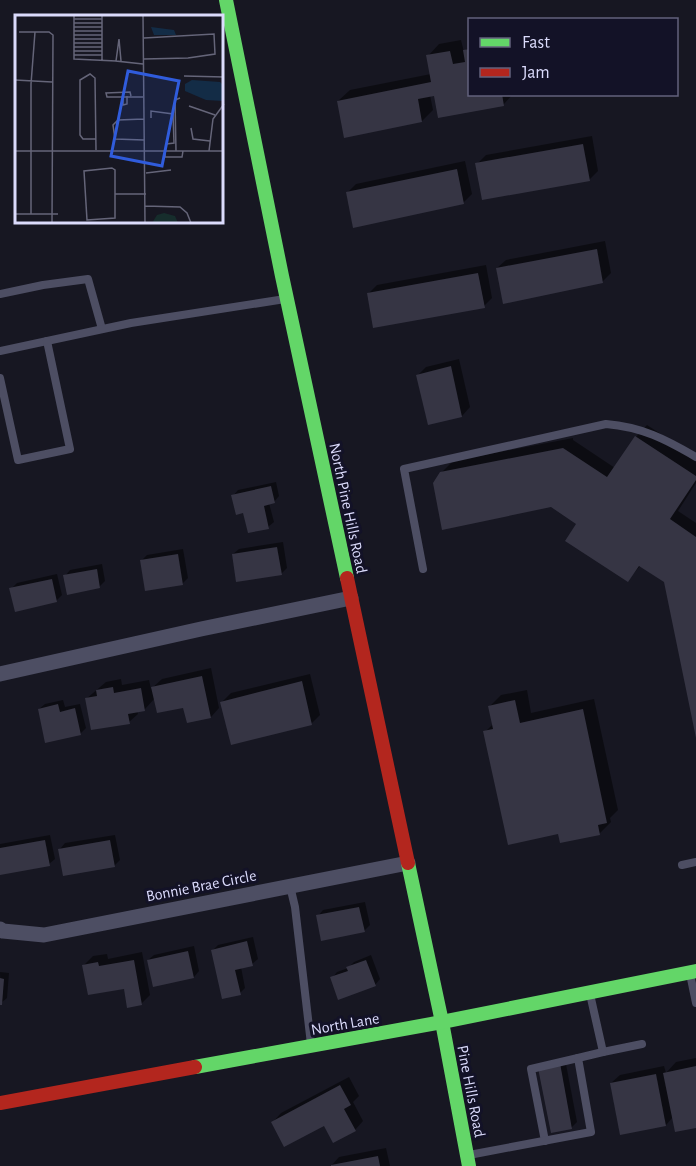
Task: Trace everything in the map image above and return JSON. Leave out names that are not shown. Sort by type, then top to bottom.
[{"type":"main road","name":"North Pine Hills Road","points":[[226,0],[287,299],[442,1023]]},
{"type":"main road","name":"North Lane","points":[[0,1102],[442,1023],[693,971]]},
{"type":"main road","name":"Pine Hills Road","points":[[442,1023],[468,1160]]},
{"type":"street","points":[[0,674],[201,628],[351,598]]},
{"type":"street","name":"Bonnie Brae Circle","points":[[0,929],[44,935],[408,863]]},
{"type":"lane","points":[[0,294],[88,279],[102,329]]},
{"type":"lane","points":[[0,351],[102,329],[287,299]]},
{"type":"lane","points":[[0,378],[18,460],[70,449],[47,341]]},
{"type":"lane","points":[[423,569],[404,469],[606,424],[629,426],[664,438],[696,457]]},
{"type":"lane","points":[[682,865],[696,862]]},
{"type":"lane","points":[[290,886],[312,1046]]},
{"type":"lane","points":[[693,971],[696,1003]]},
{"type":"lane","points":[[589,992],[603,1052]]},
{"type":"lane","points":[[545,1141],[531,1069],[642,1044]]},
{"type":"lane","points":[[468,1160],[591,1132],[578,1058]]},
{"type":"building","points":[[468,49],[468,96],[502,96],[504,106],[438,118],[434,96],[418,99],[422,122],[344,138],[337,101],[431,82],[426,55],[450,51],[453,64],[465,62],[463,50]]},
{"type":"building","points":[[583,144],[590,181],[482,200],[475,163]]},
{"type":"building","points":[[457,169],[464,204],[353,228],[346,192]]},
{"type":"building","points":[[597,249],[603,283],[503,304],[496,268]]},
{"type":"building","points":[[478,273],[485,308],[373,328],[367,293]]},
{"type":"building","points":[[451,366],[462,417],[428,425],[416,375]]},
{"type":"building","points":[[635,436],[696,476],[696,480],[670,519],[696,537],[696,738],[664,582],[639,566],[628,582],[565,541],[576,524],[551,507],[442,530],[433,483],[440,472],[563,448],[607,477]]},
{"type":"building","points":[[271,486],[275,503],[264,506],[269,529],[248,533],[243,513],[236,515],[231,495]]},
{"type":"building","points":[[277,547],[282,575],[236,582],[232,554]]},
{"type":"building","points":[[178,554],[183,585],[145,591],[140,560]]},
{"type":"building","points":[[97,569],[100,588],[67,595],[63,575]]},
{"type":"building","points":[[52,579],[57,602],[15,612],[9,588]]},
{"type":"building","points":[[202,676],[211,718],[187,723],[183,708],[157,713],[151,687]]},
{"type":"building","points":[[302,681],[312,725],[231,745],[220,702]]},
{"type":"building","points":[[113,687],[114,693],[141,688],[145,711],[128,714],[130,724],[91,730],[85,698],[97,696],[96,690]]},
{"type":"building","points":[[515,700],[520,723],[583,709],[607,823],[598,825],[600,835],[560,843],[558,834],[508,845],[483,731],[493,729],[488,706]]},
{"type":"building","points":[[58,704],[60,712],[75,708],[81,735],[45,743],[38,709]]},
{"type":"building","points":[[45,840],[50,866],[0,875],[0,848]]},
{"type":"building","points":[[110,840],[115,867],[63,876],[58,849]]},
{"type":"building","points":[[359,907],[365,932],[321,941],[316,915]]},
{"type":"building","points":[[247,941],[253,966],[235,970],[241,995],[222,999],[211,950]]},
{"type":"building","points":[[188,951],[194,978],[153,987],[147,960]]},
{"type":"building","points":[[134,960],[142,1005],[127,1008],[124,989],[88,995],[82,965],[98,962],[99,966]]},
{"type":"building","points":[[366,960],[376,986],[338,1000],[330,977],[348,971],[346,967]]},
{"type":"building","points":[[0,978],[4,979],[2,1005],[0,1005]]},
{"type":"building","points":[[560,1063],[572,1129],[551,1133],[538,1068]]},
{"type":"building","points":[[696,1066],[696,1128],[675,1132],[663,1073]]},
{"type":"building","points":[[656,1074],[666,1126],[620,1135],[610,1083]]},
{"type":"building","points":[[340,1085],[351,1105],[344,1109],[356,1131],[333,1143],[324,1126],[284,1147],[271,1122]]},
{"type":"building","points":[[378,1156],[380,1166],[331,1166],[331,1165]]},
{"type":"traffic: fast","points":[[226,0],[347,578]]},
{"type":"traffic: fast","points":[[408,863],[442,1022],[469,1166]]},
{"type":"traffic: fast","points":[[195,1067],[442,1022],[696,971]]},
{"type":"traffic: jam","points":[[347,578],[408,863]]},
{"type":"traffic: jam","points":[[0,1103],[195,1067]]}]
